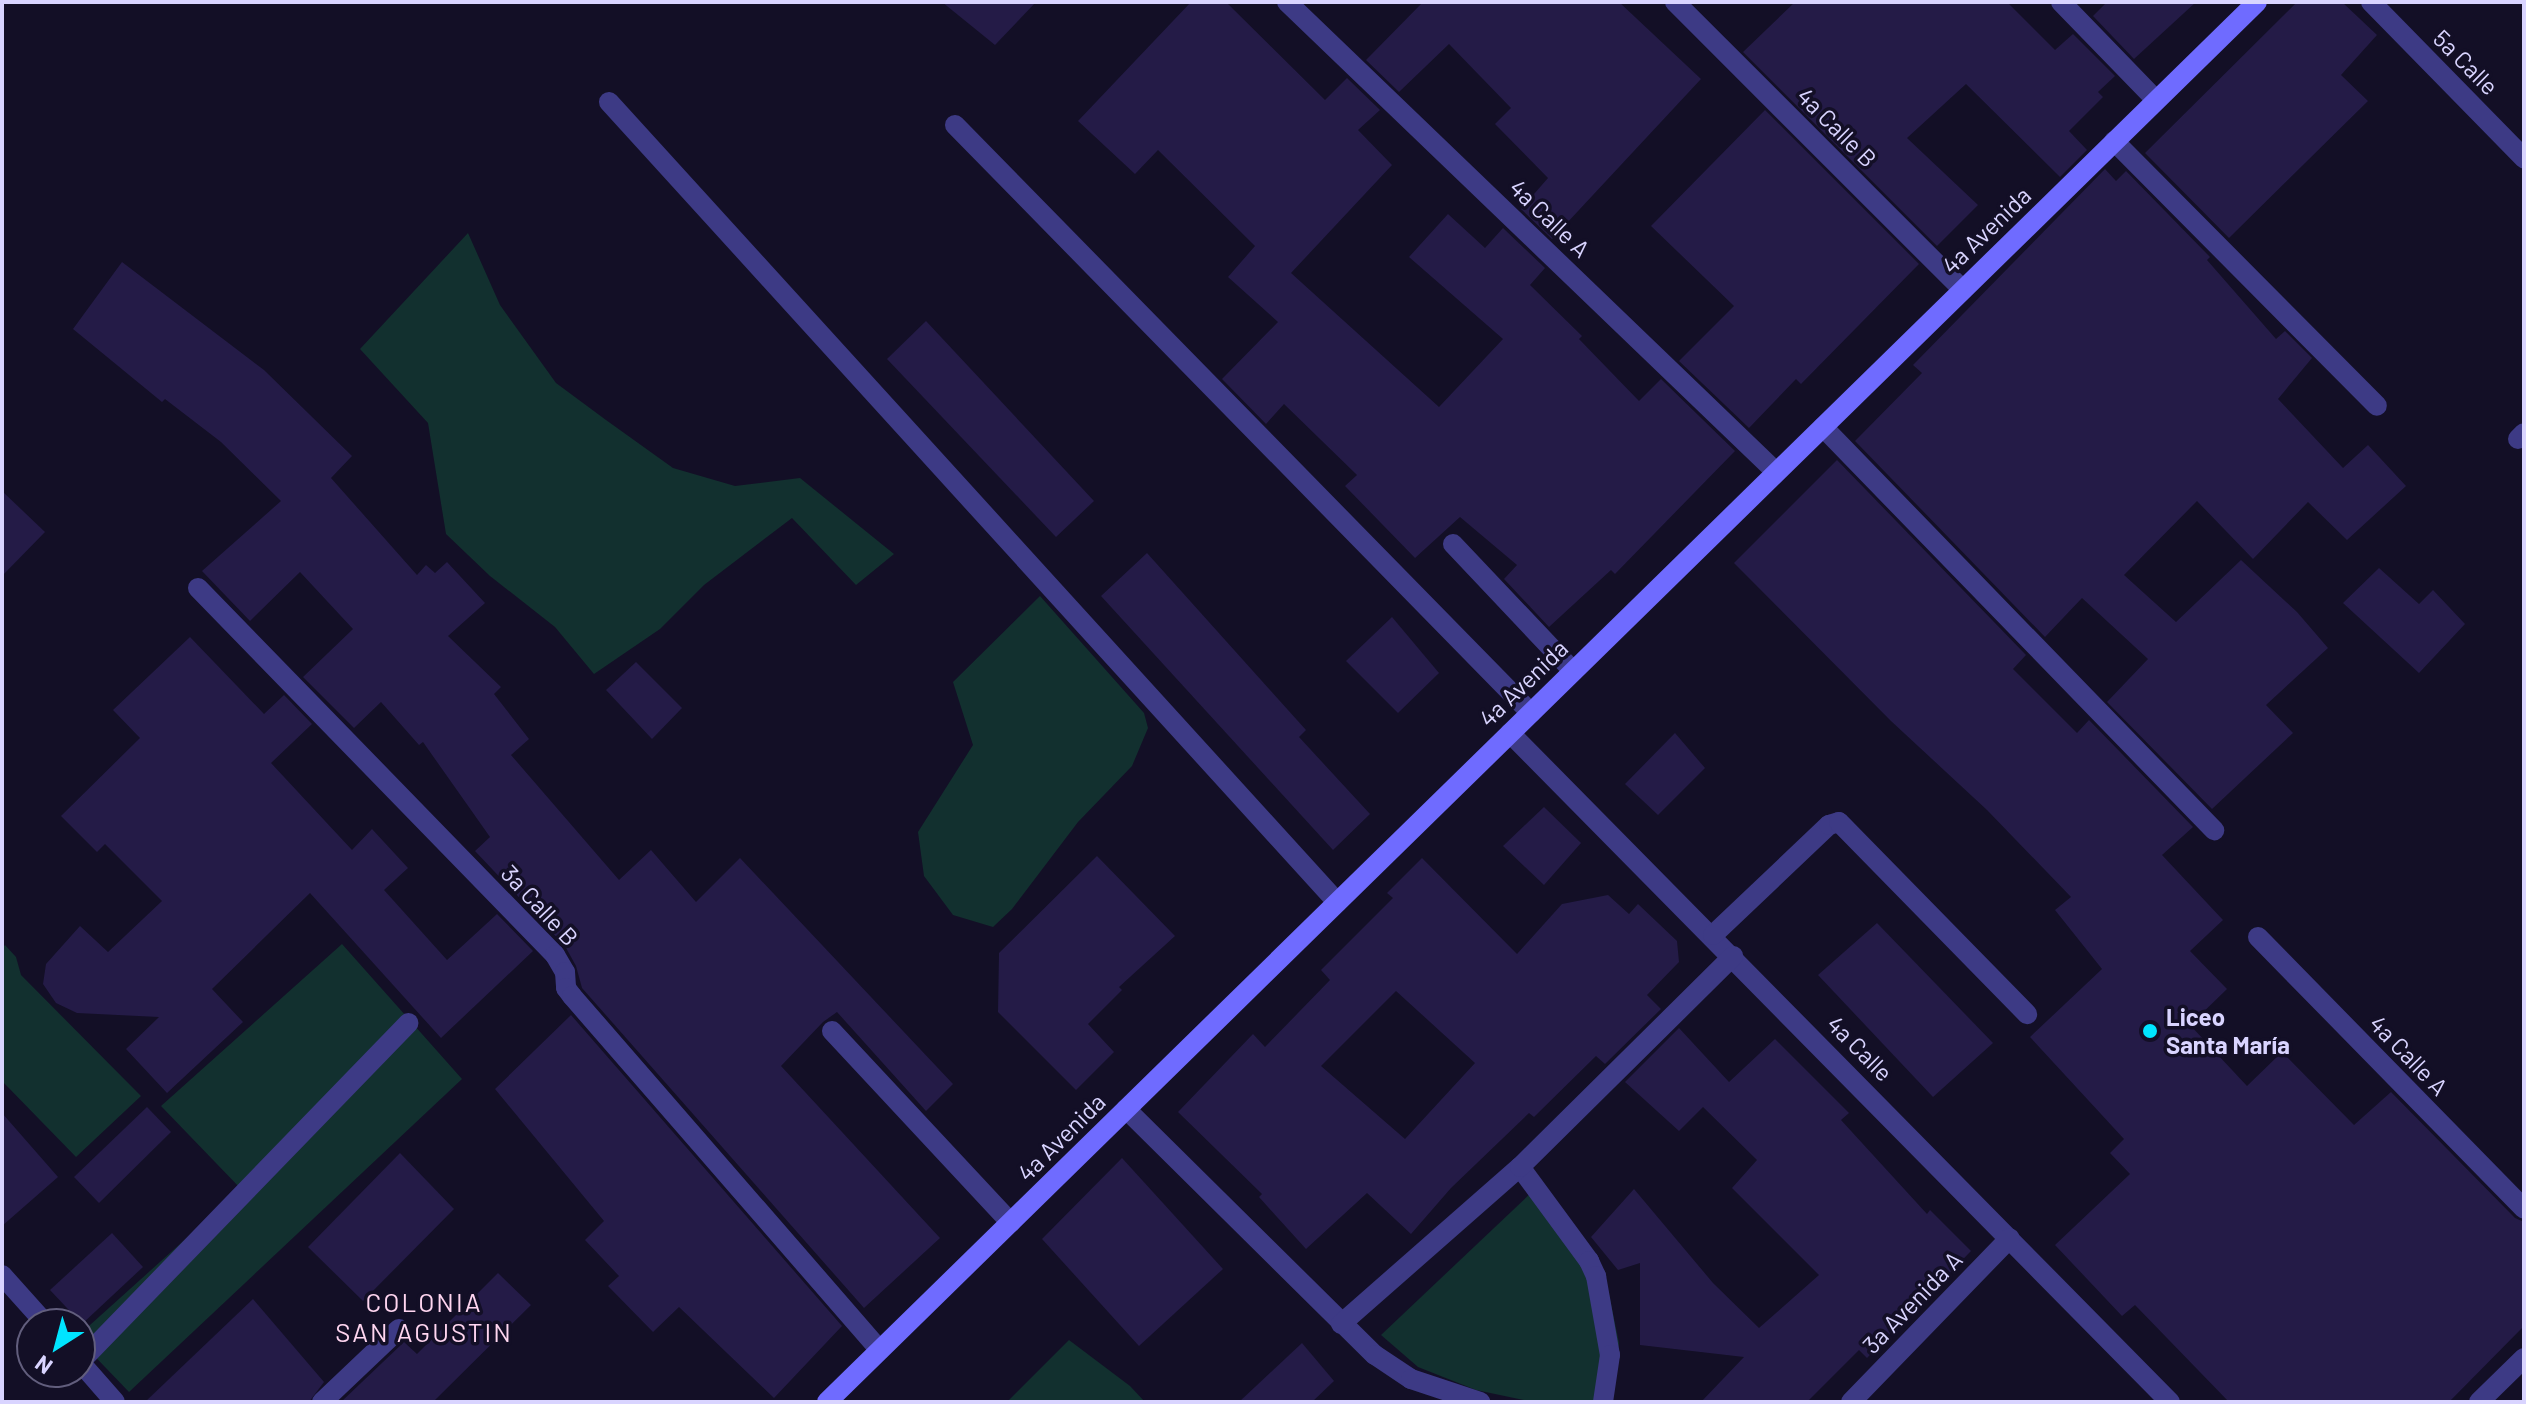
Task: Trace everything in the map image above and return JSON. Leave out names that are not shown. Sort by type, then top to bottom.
[{"type":"street","name":"4a Calle A","points":[[1287,2],[1776,472]]},
{"type":"street","name":"4a Calle B","points":[[1675,2],[1963,290]]},
{"type":"street","points":[[2061,2],[2156,100]]},
{"type":"street","name":"5a Calle","points":[[2371,2],[2524,158]]},
{"type":"street","name":"4a Avenida","points":[[827,1402],[1963,290],[2156,100],[2247,5]]},
{"type":"street","points":[[609,102],[1337,902]]},
{"type":"street","points":[[955,125],[1531,713]]},
{"type":"street","points":[[2114,141],[2377,406]]},
{"type":"street","points":[[1823,427],[2214,830]]},
{"type":"street","points":[[1453,544],[1573,671]]},
{"type":"street","name":"3a Calle B","points":[[198,588],[555,955],[565,972],[566,988],[572,996],[880,1350]]},
{"type":"street","name":"4a Calle","points":[[1510,733],[1713,935],[2170,1402]]},
{"type":"street","points":[[1713,935],[1829,825],[1839,822],[2027,1014]]},
{"type":"street","name":"4a Calle A","points":[[2258,937],[2524,1209]]},
{"type":"street","points":[[1341,1324],[1520,1167],[1733,956]]},
{"type":"street","points":[[96,1345],[408,1023]]},
{"type":"street","points":[[832,1031],[1011,1223]]},
{"type":"street","points":[[1126,1109],[1375,1355],[1411,1379],[1480,1402]]},
{"type":"street","points":[[1520,1167],[1589,1261],[1596,1276],[1610,1355],[1603,1402]]},
{"type":"street","name":"3a Avenida A","points":[[1851,1402],[2010,1238]]},
{"type":"street","points":[[2,1275],[32,1308]]},
{"type":"street","points":[[322,1402],[399,1329]]},
{"type":"street","points":[[2479,1402],[2524,1358]]},
{"type":"street","points":[[96,1382],[111,1401]]},
{"type":"green space","points":[[468,233],[500,305],[556,383],[673,468],[735,486],[800,478],[894,554],[856,585],[792,518],[704,585],[660,629],[594,674],[555,627],[490,576],[446,534],[428,423],[360,349]]},
{"type":"green space","points":[[1040,596],[1144,713],[1148,728],[1132,766],[1078,822],[1012,909],[993,927],[953,915],[924,876],[918,832],[973,745],[953,682]]},
{"type":"green space","points":[[342,944],[462,1079],[129,1392],[96,1358],[96,1320],[241,1189],[161,1106]]},
{"type":"green space","points":[[5,945],[16,957],[21,975],[141,1096],[76,1157],[2,1081],[2,948]]},
{"type":"green space","points":[[1533,1191],[1609,1294],[1619,1343],[1611,1402],[1533,1402],[1476,1390],[1418,1367],[1381,1335]]},
{"type":"green space","points":[[1069,1340],[1130,1386],[1145,1402],[1007,1402]]},
{"type":"building","points":[[942,2],[1036,2],[995,45]]},
{"type":"building","points":[[1191,2],[1226,2],[1325,100],[1347,78],[1380,110],[1358,130],[1392,165],[1291,273],[1439,407],[1503,339],[1409,257],[1448,214],[1485,248],[1503,228],[1545,268],[1530,285],[1582,336],[1579,339],[1639,401],[1661,379],[1735,451],[1615,574],[1611,570],[1549,627],[1504,579],[1517,565],[1460,517],[1415,558],[1345,486],[1357,475],[1284,404],[1266,424],[1222,379],[1278,322],[1228,277],[1255,246],[1158,150],[1135,174],[1078,121]]},
{"type":"building","points":[[1423,2],[1619,2],[1701,79],[1552,239],[1521,209],[1548,178],[1495,124],[1511,108],[1449,44],[1399,92],[1366,60]]},
{"type":"building","points":[[1795,2],[2007,2],[2055,50],[2073,34],[2115,76],[2098,92],[2103,97],[2069,131],[2087,150],[2060,177],[1966,84],[1907,138],[1978,205],[1937,246],[1743,52]]},
{"type":"building","points":[[2107,2],[2196,2],[2134,59],[2093,16]]},
{"type":"building","points":[[2297,2],[2342,2],[2377,35],[2341,75],[2368,101],[2229,238],[2145,153]]},
{"type":"building","points":[[1765,110],[1919,264],[1801,384],[1796,379],[1749,428],[1679,361],[1734,306],[1651,226]]},
{"type":"building","points":[[2105,169],[2116,181],[2126,171],[2210,257],[2207,260],[2276,339],[2285,331],[2312,358],[2278,399],[2343,468],[2368,445],[2406,486],[2347,540],[2308,502],[2253,559],[2197,501],[2124,575],[2176,622],[2241,560],[2297,612],[2328,648],[2266,705],[2293,733],[2212,809],[2107,702],[2148,659],[2082,598],[2045,637],[1855,441],[1922,373],[1913,365]]},
{"type":"building","points":[[122,262],[264,370],[352,456],[331,478],[417,575],[426,565],[435,573],[447,562],[485,603],[448,636],[501,687],[494,694],[529,739],[511,755],[619,880],[651,850],[696,902],[740,858],[953,1084],[926,1111],[837,1012],[823,1022],[781,1066],[940,1238],[864,1308],[582,988],[576,966],[565,946],[475,851],[490,837],[423,742],[419,745],[381,702],[354,728],[303,677],[353,629],[300,572],[250,621],[202,571],[281,501],[221,442],[165,399],[162,402],[73,329]]},
{"type":"building","points":[[926,321],[1094,501],[1056,537],[887,359]]},
{"type":"building","points":[[1837,460],[2026,655],[2013,669],[2077,733],[2089,720],[2193,827],[2162,855],[2223,920],[2190,951],[2227,989],[2190,1025],[2247,1086],[2282,1052],[2354,1125],[2391,1092],[2515,1218],[2524,1222],[2524,1326],[2449,1402],[2229,1402],[2135,1305],[2122,1316],[2055,1245],[2130,1174],[2110,1153],[2124,1139],[2030,1037],[2102,969],[2055,910],[2071,897],[1987,810],[1891,721],[1734,563]]},
{"type":"building","points":[[2,491],[45,532],[2,576]]},
{"type":"building","points":[[1147,553],[1306,730],[1299,737],[1370,814],[1333,850],[1101,596]]},
{"type":"building","points":[[2379,568],[2419,604],[2433,590],[2465,624],[2419,673],[2343,603]]},
{"type":"building","points":[[1392,617],[1439,673],[1398,713],[1346,661]]},
{"type":"building","points":[[190,637],[264,714],[284,695],[312,724],[271,763],[352,850],[372,829],[408,868],[384,890],[447,960],[497,914],[533,951],[441,1038],[310,893],[212,989],[243,1022],[167,1093],[126,1049],[159,1017],[77,1013],[56,1003],[43,984],[46,964],[80,926],[108,952],[162,901],[105,844],[97,852],[61,816],[140,738],[113,710]]},
{"type":"building","points":[[636,662],[682,708],[652,739],[606,690]]},
{"type":"building","points":[[1675,733],[1705,768],[1658,815],[1625,784]]},
{"type":"building","points":[[1544,807],[1581,843],[1544,885],[1503,846]]},
{"type":"building","points":[[1097,856],[1175,936],[1119,987],[1122,990],[1088,1024],[1114,1052],[1076,1090],[998,1012],[999,953]]},
{"type":"building","points":[[1422,858],[1517,954],[1562,904],[1608,895],[1629,914],[1638,904],[1677,941],[1679,962],[1647,995],[1661,1009],[1605,1064],[1596,1056],[1534,1117],[1529,1113],[1451,1188],[1411,1234],[1367,1193],[1306,1249],[1259,1197],[1262,1194],[1178,1112],[1253,1034],[1265,1047],[1330,980],[1321,970],[1393,898],[1387,893]],"holes":[[[1396,991],[1475,1063],[1405,1139],[1321,1066]]]},
{"type":"building","points":[[1877,923],[1993,1043],[1933,1097],[1818,975]]},
{"type":"building","points":[[571,1015],[842,1326],[774,1398],[679,1307],[653,1332],[608,1286],[619,1276],[585,1240],[604,1221],[495,1089]]},
{"type":"building","points":[[1679,1028],[1729,1082],[1775,1039],[1849,1113],[1841,1120],[1927,1214],[1930,1210],[1971,1251],[1867,1358],[1859,1350],[1807,1402],[1701,1402],[1744,1357],[1640,1345],[1640,1263],[1618,1270],[1591,1237],[1634,1189],[1713,1283],[1759,1328],[1819,1275],[1732,1188],[1757,1160],[1703,1107],[1679,1131],[1625,1082]]},
{"type":"building","points":[[147,1107],[171,1132],[99,1203],[74,1177]]},
{"type":"building","points":[[2,1113],[58,1177],[2,1226]]},
{"type":"building","points":[[400,1153],[454,1209],[363,1301],[308,1247]]},
{"type":"building","points":[[1122,1158],[1223,1269],[1139,1346],[1042,1239]]},
{"type":"building","points":[[112,1233],[143,1267],[96,1311],[96,1308],[67,1308],[50,1290]]},
{"type":"building","points":[[498,1273],[531,1305],[433,1402],[341,1402],[404,1342],[417,1354]]},
{"type":"building","points":[[253,1299],[324,1382],[309,1402],[145,1402]]},
{"type":"building","points":[[1302,1343],[1334,1381],[1312,1402],[1239,1402]]},
{"type":"place","name":"Liceo Santa María","points":[[2150,1031]]},
{"type":"district","name":"COLONIA SAN AGUSTIN","points":[[424,1317]]}]
